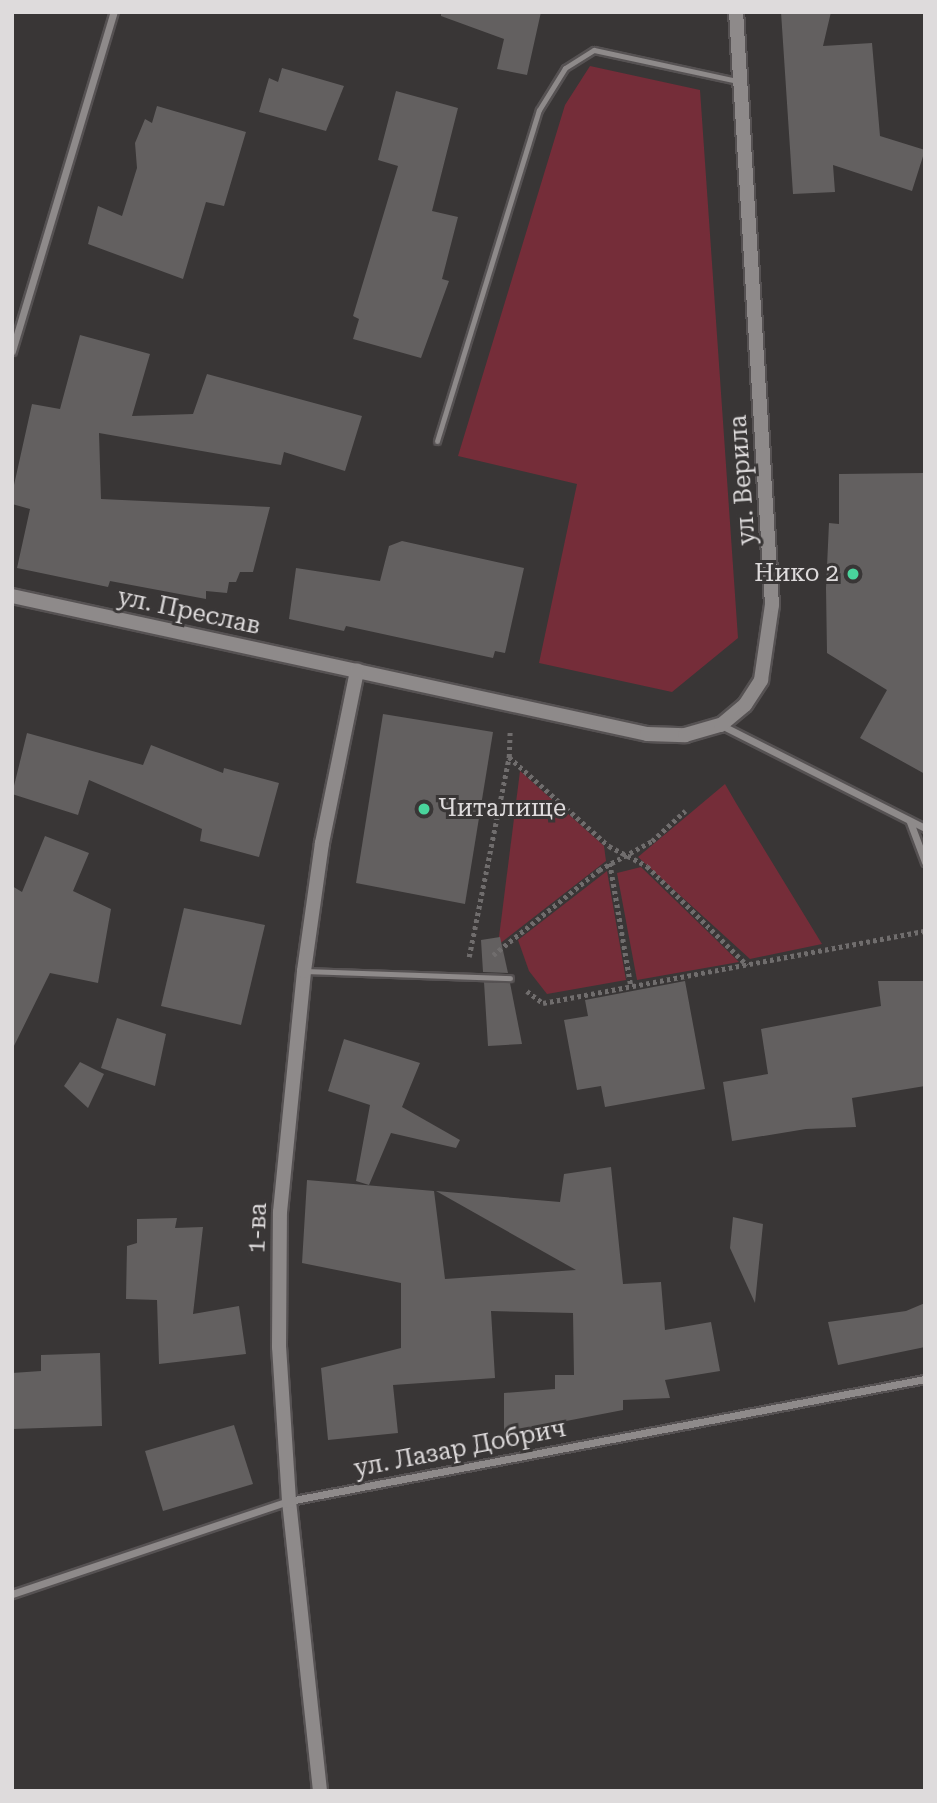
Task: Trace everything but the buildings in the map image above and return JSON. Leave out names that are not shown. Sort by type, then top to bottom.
[{"type":"street","points":[[12,351],[114,12]]},
{"type":"street","name":"ул. Верила","points":[[357,671],[647,734],[685,735],[721,724],[745,705],[761,680],[772,605],[736,12]]},
{"type":"street","name":"ул. Преслав","points":[[12,596],[357,671]]},
{"type":"street","name":"1-ва","points":[[320,1791],[289,1501],[279,1347],[280,1212],[304,971],[322,843],[357,671]]},
{"type":"street","points":[[721,724],[925,828]]},
{"type":"street","points":[[910,822],[925,862]]},
{"type":"street","name":"ул. Лазар Добрич","points":[[12,1594],[289,1501],[925,1378]]},
{"type":"lane","points":[[437,440],[539,110],[565,68],[594,50],[740,81]]},
{"type":"lane","points":[[304,971],[510,978]]},
{"type":"path","points":[[465,978],[509,757],[511,732],[500,729]]},
{"type":"path","points":[[509,757],[609,846],[648,866],[747,965]]},
{"type":"path","points":[[465,978],[610,863],[652,841],[685,811]]},
{"type":"path","points":[[610,863],[631,986]]},
{"type":"path","points":[[510,978],[543,1003],[925,931]]},
{"type":"shaded area","points":[[590,66],[700,90],[738,638],[672,692],[539,663],[577,484],[458,456],[565,105]]},
{"type":"shaded area","points":[[520,771],[604,846],[606,861],[498,945]]},
{"type":"shaded area","points":[[725,784],[822,944],[750,959],[638,857]]},
{"type":"shaded area","points":[[641,867],[739,962],[637,980],[617,873]]},
{"type":"shaded area","points":[[607,871],[626,980],[547,994],[529,971],[518,940]]},
{"type":"place","name":"Нико 2","points":[[853,574]]},
{"type":"place","name":"Читалище","points":[[424,809]]}]
